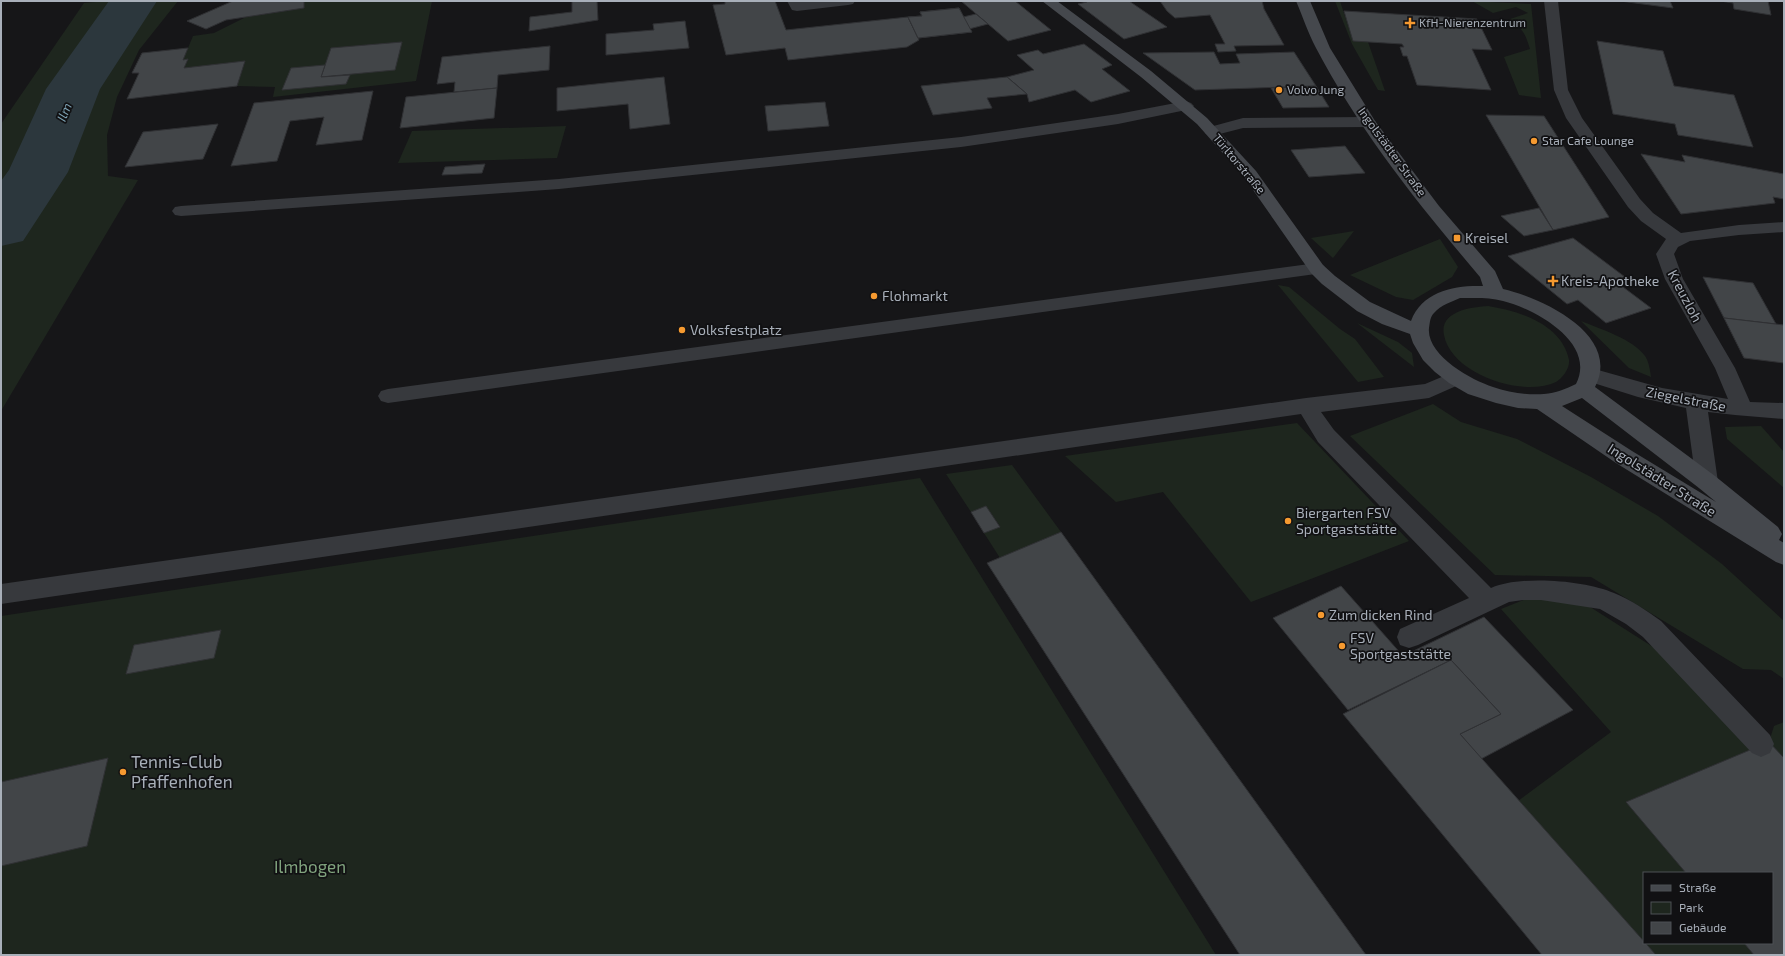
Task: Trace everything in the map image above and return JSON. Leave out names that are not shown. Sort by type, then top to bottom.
[{"type":"street","points":[[794,1],[797,7],[848,1]]},
{"type":"street","name":"Türltorstraße","points":[[1049,1],[1186,106],[1212,131],[1250,174],[1317,269],[1330,283],[1363,308],[1382,318],[1418,330]]},
{"type":"street","name":"Ingolstädter Straße","points":[[1303,1],[1323,48],[1368,122],[1433,210],[1489,275],[1495,293]]},
{"type":"street","points":[[1551,1],[1561,90],[1574,118],[1634,203],[1646,217],[1678,239],[1739,230],[1784,227]]},
{"type":"street","points":[[181,210],[559,184],[962,142],[1111,121],[1186,106]]},
{"type":"street","points":[[1212,131],[1242,123],[1368,122]]},
{"type":"street","name":"Kreuzloh","points":[[1678,239],[1672,243],[1666,254],[1669,266],[1674,279],[1725,368],[1742,408]]},
{"type":"street","points":[[388,396],[1317,269]]},
{"type":"street","points":[[1458,292],[1495,293],[1521,300],[1546,311],[1566,325],[1582,341],[1590,358],[1587,382],[1560,400],[1541,402],[1520,401],[1497,397],[1476,388],[1456,378],[1432,358],[1420,339],[1418,330],[1423,313],[1431,303],[1458,292]]},
{"type":"street","points":[[1,594],[1306,406],[1429,392],[1456,378]]},
{"type":"street","name":"Ingolstädter Straße","points":[[1587,382],[1760,524],[1784,547]]},
{"type":"street","name":"Ziegelstraße","points":[[1587,382],[1696,402],[1742,408],[1784,411]]},
{"type":"street","name":"Ingolstädter Straße","points":[[1541,402],[1624,457],[1784,555]]},
{"type":"street","name":"Ingolstädter Straße","points":[[1696,402],[1707,482]]},
{"type":"street","points":[[1306,406],[1326,436],[1488,601]]},
{"type":"street","points":[[1409,637],[1506,592],[1541,590],[1575,594],[1605,600],[1635,616],[1652,629],[1761,744]]},
{"type":"green space","points":[[107,1],[178,1],[139,50],[117,97],[107,135],[108,176],[138,180],[1,411],[1,124],[84,3]]},
{"type":"green space","points":[[304,1],[432,1],[416,81],[273,97],[275,87],[237,86],[245,62],[184,68],[188,60],[183,60],[193,36],[214,33],[246,17],[304,8]],"holes":[[[401,42],[402,42],[321,77],[331,48]],[[350,75],[346,84],[283,90],[321,77]]]},
{"type":"green space","points":[[1335,1],[1340,1],[1353,41],[1368,42],[1385,91],[1378,90],[1352,44]]},
{"type":"green space","points":[[1472,1],[1531,4],[1541,98],[1519,95],[1504,57],[1530,49],[1527,39],[1520,28],[1507,20],[1528,13],[1516,7],[1493,13]]},
{"type":"green space","points":[[566,126],[557,158],[398,163],[412,131]]},
{"type":"green space","points":[[1354,231],[1333,258],[1311,238]]},
{"type":"green space","points":[[1440,239],[1458,267],[1452,277],[1413,300],[1396,297],[1350,275]]},
{"type":"green space","points":[[1278,285],[1289,287],[1340,329],[1355,339],[1384,377],[1358,382]]},
{"type":"green space","points":[[1488,306],[1513,311],[1538,321],[1558,337],[1565,348],[1569,360],[1566,372],[1561,378],[1556,382],[1542,386],[1526,387],[1508,384],[1490,379],[1474,371],[1460,361],[1449,349],[1444,335],[1444,327],[1447,320],[1458,312],[1466,309]]},
{"type":"green space","points":[[1581,321],[1616,335],[1633,344],[1645,356],[1651,377],[1629,368]]},
{"type":"green space","points":[[1357,323],[1398,342],[1412,353],[1414,367]]},
{"type":"green space","points":[[1433,404],[1461,422],[1517,439],[1591,477],[1658,516],[1722,564],[1784,621],[1784,679],[1771,670],[1743,669],[1591,577],[1495,575],[1350,436]]},
{"type":"green space","name":"Biergarten FSV Sportgaststätte","points":[[1297,423],[1409,541],[1251,602],[1163,492],[1116,502],[1065,456]]},
{"type":"green space","points":[[1761,426],[1784,452],[1784,488],[1727,439],[1725,427]]},
{"type":"green space","points":[[1012,465],[1061,532],[1000,558],[984,533],[1000,526],[986,506],[971,512],[946,474]]},
{"type":"green space","name":"Ilmbogen","points":[[920,478],[1216,955],[1,955],[1,616]]},
{"type":"green space","points":[[1536,595],[1587,605],[1664,654],[1750,750],[1626,802],[1685,872],[1643,872],[1643,941],[1518,801],[1611,732],[1501,609]]},
{"type":"green space","points":[[1784,722],[1784,758],[1769,742],[1774,726]]},
{"type":"green space","points":[[1646,944],[1745,944],[1754,955],[1656,955]]},
{"type":"building","points":[[233,1],[304,1],[304,8],[226,20],[206,29],[187,21]]},
{"type":"building","points":[[572,1],[597,1],[598,20],[529,31],[530,17],[572,12]]},
{"type":"building","points":[[725,1],[775,1],[786,30],[908,17],[919,40],[907,47],[788,60],[785,48],[726,55],[713,5],[725,4]]},
{"type":"building","points":[[961,1],[1015,1],[1051,30],[1008,41]]},
{"type":"building","points":[[1086,1],[1129,1],[1167,27],[1124,39],[1078,4],[1087,2]]},
{"type":"building","points":[[1160,1],[1262,1],[1264,9],[1284,45],[1234,46],[1236,51],[1218,52],[1215,44],[1225,44],[1210,15],[1175,18],[1167,11]]},
{"type":"building","points":[[1620,1],[1670,1],[1673,8]]},
{"type":"building","points":[[1720,1],[1768,1],[1771,15],[1734,9],[1733,3]]},
{"type":"building","points":[[959,8],[963,17],[976,14],[988,24],[969,29],[972,32],[918,38],[908,17],[922,16],[920,12]]},
{"type":"building","points":[[959,8],[972,32],[918,38],[908,17],[922,16],[920,12]]},
{"type":"building","points":[[1344,11],[1477,19],[1492,50],[1472,49],[1491,90],[1417,85],[1407,56],[1403,56],[1400,47],[1404,47],[1402,44],[1353,41]]},
{"type":"building","points":[[685,21],[689,48],[606,55],[606,34],[654,30],[653,24]]},
{"type":"building","points":[[1597,41],[1663,51],[1674,86],[1734,95],[1753,147],[1678,135],[1675,124],[1613,114]]},
{"type":"building","points":[[402,42],[395,70],[321,77],[331,48]]},
{"type":"building","points":[[1084,44],[1112,65],[1102,69],[1130,91],[1091,102],[1075,90],[1029,102],[1027,94],[1007,77],[1034,70],[1017,55],[1038,50],[1043,54]]},
{"type":"building","points":[[550,46],[549,70],[498,75],[497,88],[454,92],[455,82],[437,84],[442,57]]},
{"type":"building","points":[[188,48],[183,60],[188,59],[184,68],[245,61],[237,86],[127,99],[139,73],[132,73],[142,53]]},
{"type":"building","points":[[1214,52],[1220,64],[1240,63],[1236,54],[1294,52],[1316,86],[1195,90],[1143,53]]},
{"type":"building","points":[[325,65],[321,77],[350,75],[346,84],[282,90],[291,68]]},
{"type":"building","points":[[664,77],[670,124],[630,129],[628,104],[557,111],[557,88]]},
{"type":"building","points":[[1007,77],[1027,94],[987,98],[992,108],[933,115],[921,86]]},
{"type":"building","points":[[1316,86],[1329,107],[1283,108],[1271,88]]},
{"type":"building","points":[[497,88],[494,118],[400,128],[406,97]]},
{"type":"building","points":[[373,91],[362,140],[316,145],[324,117],[290,121],[277,161],[231,166],[254,103]]},
{"type":"building","points":[[825,102],[829,126],[768,131],[765,106]]},
{"type":"building","points":[[1486,115],[1544,116],[1609,217],[1553,230]]},
{"type":"building","points":[[218,124],[203,159],[125,167],[143,132]]},
{"type":"building","points":[[1345,146],[1365,173],[1309,177],[1291,150]]},
{"type":"building","points":[[1641,154],[1685,162],[1682,155],[1784,174],[1784,199],[1773,197],[1775,203],[1681,214]]},
{"type":"building","points":[[485,164],[482,173],[442,175],[445,167]]},
{"type":"building","points":[[1539,208],[1553,230],[1524,236],[1501,216]]},
{"type":"building","points":[[1573,238],[1625,277],[1615,281],[1651,308],[1606,323],[1578,300],[1567,304],[1508,256]]},
{"type":"building","points":[[1703,277],[1753,283],[1776,324],[1724,318]]},
{"type":"building","points":[[1724,318],[1784,325],[1784,363],[1744,358]]},
{"type":"building","points":[[986,506],[1000,527],[984,533],[971,512]]},
{"type":"building","points":[[1061,532],[1366,955],[1240,955],[987,563]]},
{"type":"building","points":[[1341,586],[1403,656],[1484,617],[1573,710],[1481,759],[1460,734],[1501,714],[1451,660],[1348,710],[1273,618]]},
{"type":"building","points":[[221,630],[214,658],[126,674],[134,645]]},
{"type":"building","points":[[1451,660],[1501,714],[1460,734],[1643,940],[1643,944],[1646,944],[1656,955],[1542,955],[1343,714]]},
{"type":"building","points":[[1769,742],[1784,758],[1784,955],[1754,955],[1745,944],[1773,944],[1773,872],[1685,872],[1626,802]]},
{"type":"building","points":[[108,758],[87,846],[1,866],[1,782]]},
{"type":"waterway","name":"Ilm","points":[[1,227],[38,172],[73,89],[133,1]]},
{"type":"place","name":"KfH-Nierenzentrum","points":[[1410,23]]},
{"type":"place","name":"Volvo Jung","points":[[1279,90]]},
{"type":"place","name":"Star Cafe Lounge","points":[[1534,141]]},
{"type":"place","name":"Kreisel","points":[[1457,238]]},
{"type":"place","name":"Kreis-Apotheke","points":[[1553,281]]},
{"type":"place","name":"Flohmarkt","points":[[874,296]]},
{"type":"place","name":"Volksfestplatz","points":[[682,330]]},
{"type":"place","name":"Biergarten FSV Sportgaststätte","points":[[1288,521]]},
{"type":"place","name":"Zum dicken Rind","points":[[1321,615]]},
{"type":"place","name":"FSV Sportgaststätte","points":[[1342,646]]},
{"type":"place","name":"Tennis-Club Pfaffenhofen","points":[[123,772]]}]
